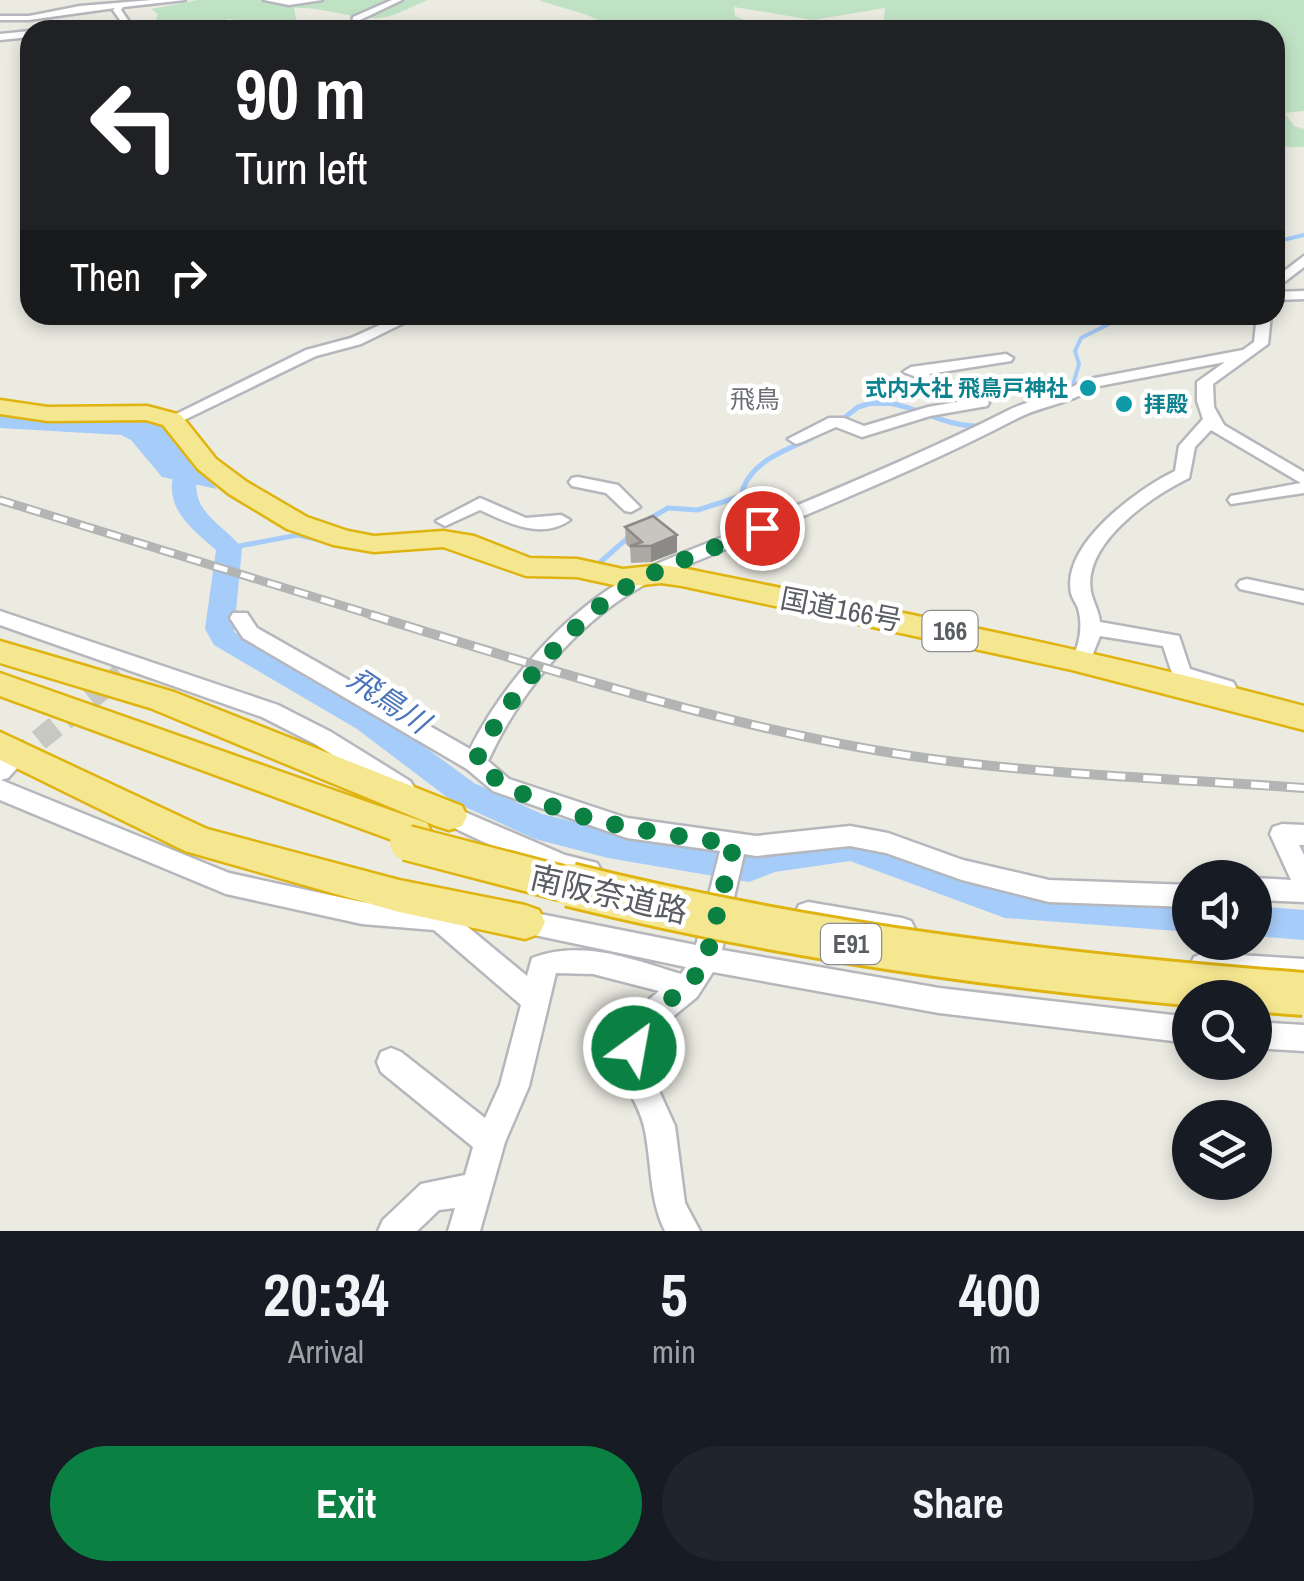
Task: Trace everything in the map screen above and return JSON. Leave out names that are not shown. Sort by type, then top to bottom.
[{"type":"highway","points":[[0,407],[48,414],[147,413],[172,420]]},
{"type":"highway","name":"国道166号","points":[[172,420],[208,464],[238,488],[317,532],[374,544],[454,540],[526,567],[585,570],[622,578],[682,577],[844,608],[1081,661],[1304,718]]},
{"type":"highway","points":[[0,652],[162,700],[423,831]]},
{"type":"highway","name":"南阪奈道路","points":[[0,688],[169,758],[559,874],[792,924],[991,954],[1304,984]]},
{"type":"highway","points":[[2,768],[198,842],[399,896],[525,922]]},
{"type":"highway","name":"南阪奈道路","points":[[423,831],[555,882],[826,940],[992,965],[1304,994]]},
{"type":"street","points":[[0,18],[181,0]]},
{"type":"street","points":[[268,0],[289,4],[318,0]]},
{"type":"street","points":[[356,20],[398,0]]},
{"type":"street","points":[[1285,276],[1304,260]]},
{"type":"street","points":[[172,420],[311,354],[356,341],[391,325]]},
{"type":"street","points":[[1081,661],[1089,649],[1088,603],[1081,593],[1086,560],[1122,514],[1154,487],[1183,474],[1187,446],[1210,421],[1205,382],[1260,344],[1263,325]]},
{"type":"street","points":[[475,763],[486,736],[547,657],[616,594],[996,414],[1073,395],[1089,383],[1248,353]]},
{"type":"street","points":[[996,414],[972,396],[936,390],[913,372],[1006,358]]},
{"type":"street","points":[[796,439],[842,421],[862,432],[922,414],[996,414]]},
{"type":"street","points":[[1210,421],[1304,479]]},
{"type":"street","points":[[578,482],[612,489],[631,507]]},
{"type":"street","points":[[1237,500],[1304,488]]},
{"type":"street","points":[[445,521],[480,504],[524,524],[561,520]]},
{"type":"street","points":[[1247,585],[1304,598]]},
{"type":"street","points":[[0,618],[129,668],[270,710],[323,738],[423,831],[561,864],[1014,946],[1176,963],[1304,971]]},
{"type":"street","points":[[240,618],[250,633],[475,763],[501,785],[627,828],[772,847],[850,836],[888,843],[962,870],[1048,892],[1172,895]]},
{"type":"street","points":[[1090,627],[1172,641],[1181,674],[1242,694],[1243,701]]},
{"type":"street","points":[[2,768],[29,804],[226,883],[362,913],[597,937]]},
{"type":"street","points":[[1304,835],[1282,834],[1304,880]]},
{"type":"street","points":[[684,1231],[672,1216],[663,1180],[661,1135],[654,1109],[636,1074],[634,1048],[654,1010],[687,988],[706,960],[734,845]]},
{"type":"street","points":[[1272,890],[1304,891]]},
{"type":"street","points":[[440,919],[535,1000]]},
{"type":"street","points":[[525,922],[836,985],[1066,1020],[1172,1029]]},
{"type":"street","points":[[464,1231],[490,1140],[514,1086],[542,966],[557,958],[616,968],[687,988]]},
{"type":"street","points":[[1272,1036],[1304,1038]]},
{"type":"street","points":[[391,1062],[490,1140]]},
{"type":"street","points":[[394,1231],[432,1195],[477,1189]]},
{"type":"green space","points":[[198,0],[428,0],[379,18],[294,8],[296,20],[156,20],[158,14],[151,9]]},
{"type":"green space","points":[[539,0],[1304,0],[1304,111],[1285,113],[1285,20],[884,20],[885,8],[813,20],[734,7],[735,16],[744,20],[594,18]]},
{"type":"green space","points":[[1285,113],[1294,126],[1304,129],[1304,147],[1285,147]]},
{"type":"water","points":[[0,413],[128,415],[163,423],[217,489],[162,477],[131,440],[121,435],[0,428]]},
{"type":"building","points":[[653,516],[677,535],[651,546],[630,546],[642,542],[625,527]]},
{"type":"waterway","points":[[1285,240],[1304,235],[1297,237]]},
{"type":"waterway","points":[[1072,388],[1079,364],[1075,351],[1081,338],[1107,325]]},
{"type":"waterway","points":[[1025,403],[1057,394]]},
{"type":"waterway","points":[[868,404],[875,402]]},
{"type":"waterway","points":[[879,402],[892,404]]},
{"type":"waterway","points":[[998,416],[1025,403]]},
{"type":"waterway","points":[[839,422],[868,404]]},
{"type":"waterway","points":[[868,404],[892,404]]},
{"type":"waterway","points":[[892,404],[897,404]]},
{"type":"waterway","points":[[892,404],[953,423],[980,426]]},
{"type":"waterway","points":[[649,519],[668,508],[698,510],[741,496],[759,466],[812,438]]},
{"type":"waterway","name":"飛鳥川","points":[[166,450],[185,477],[184,499],[189,508],[229,548],[219,629],[224,638],[368,721],[463,792],[535,826],[608,844],[749,868],[771,859],[851,847],[1005,903],[1172,916]]},
{"type":"waterway","points":[[229,548],[298,535],[320,540]]},
{"type":"waterway","points":[[597,565],[630,536]]},
{"type":"waterway","name":"飛鳥川","points":[[1272,922],[1304,925]]},
{"type":"tunnel","points":[[13,761],[121,674]]},
{"type":"railway","points":[[0,500],[379,617]]},
{"type":"railway","points":[[371,615],[739,722],[889,752],[1049,771],[1304,788]]},
{"type":"place","name":"式内大社 飛鳥戸神社","points":[[1088,388]]},
{"type":"place","name":"拝殿","points":[[1124,404]]},
{"type":"district","name":"飛鳥","points":[[755,399]]},
{"type":"route","points":[[634,1048],[654,1010],[687,988],[706,960],[734,844],[627,828],[501,785],[475,763],[486,736],[543,662],[616,594],[668,567],[762,528]]}]
